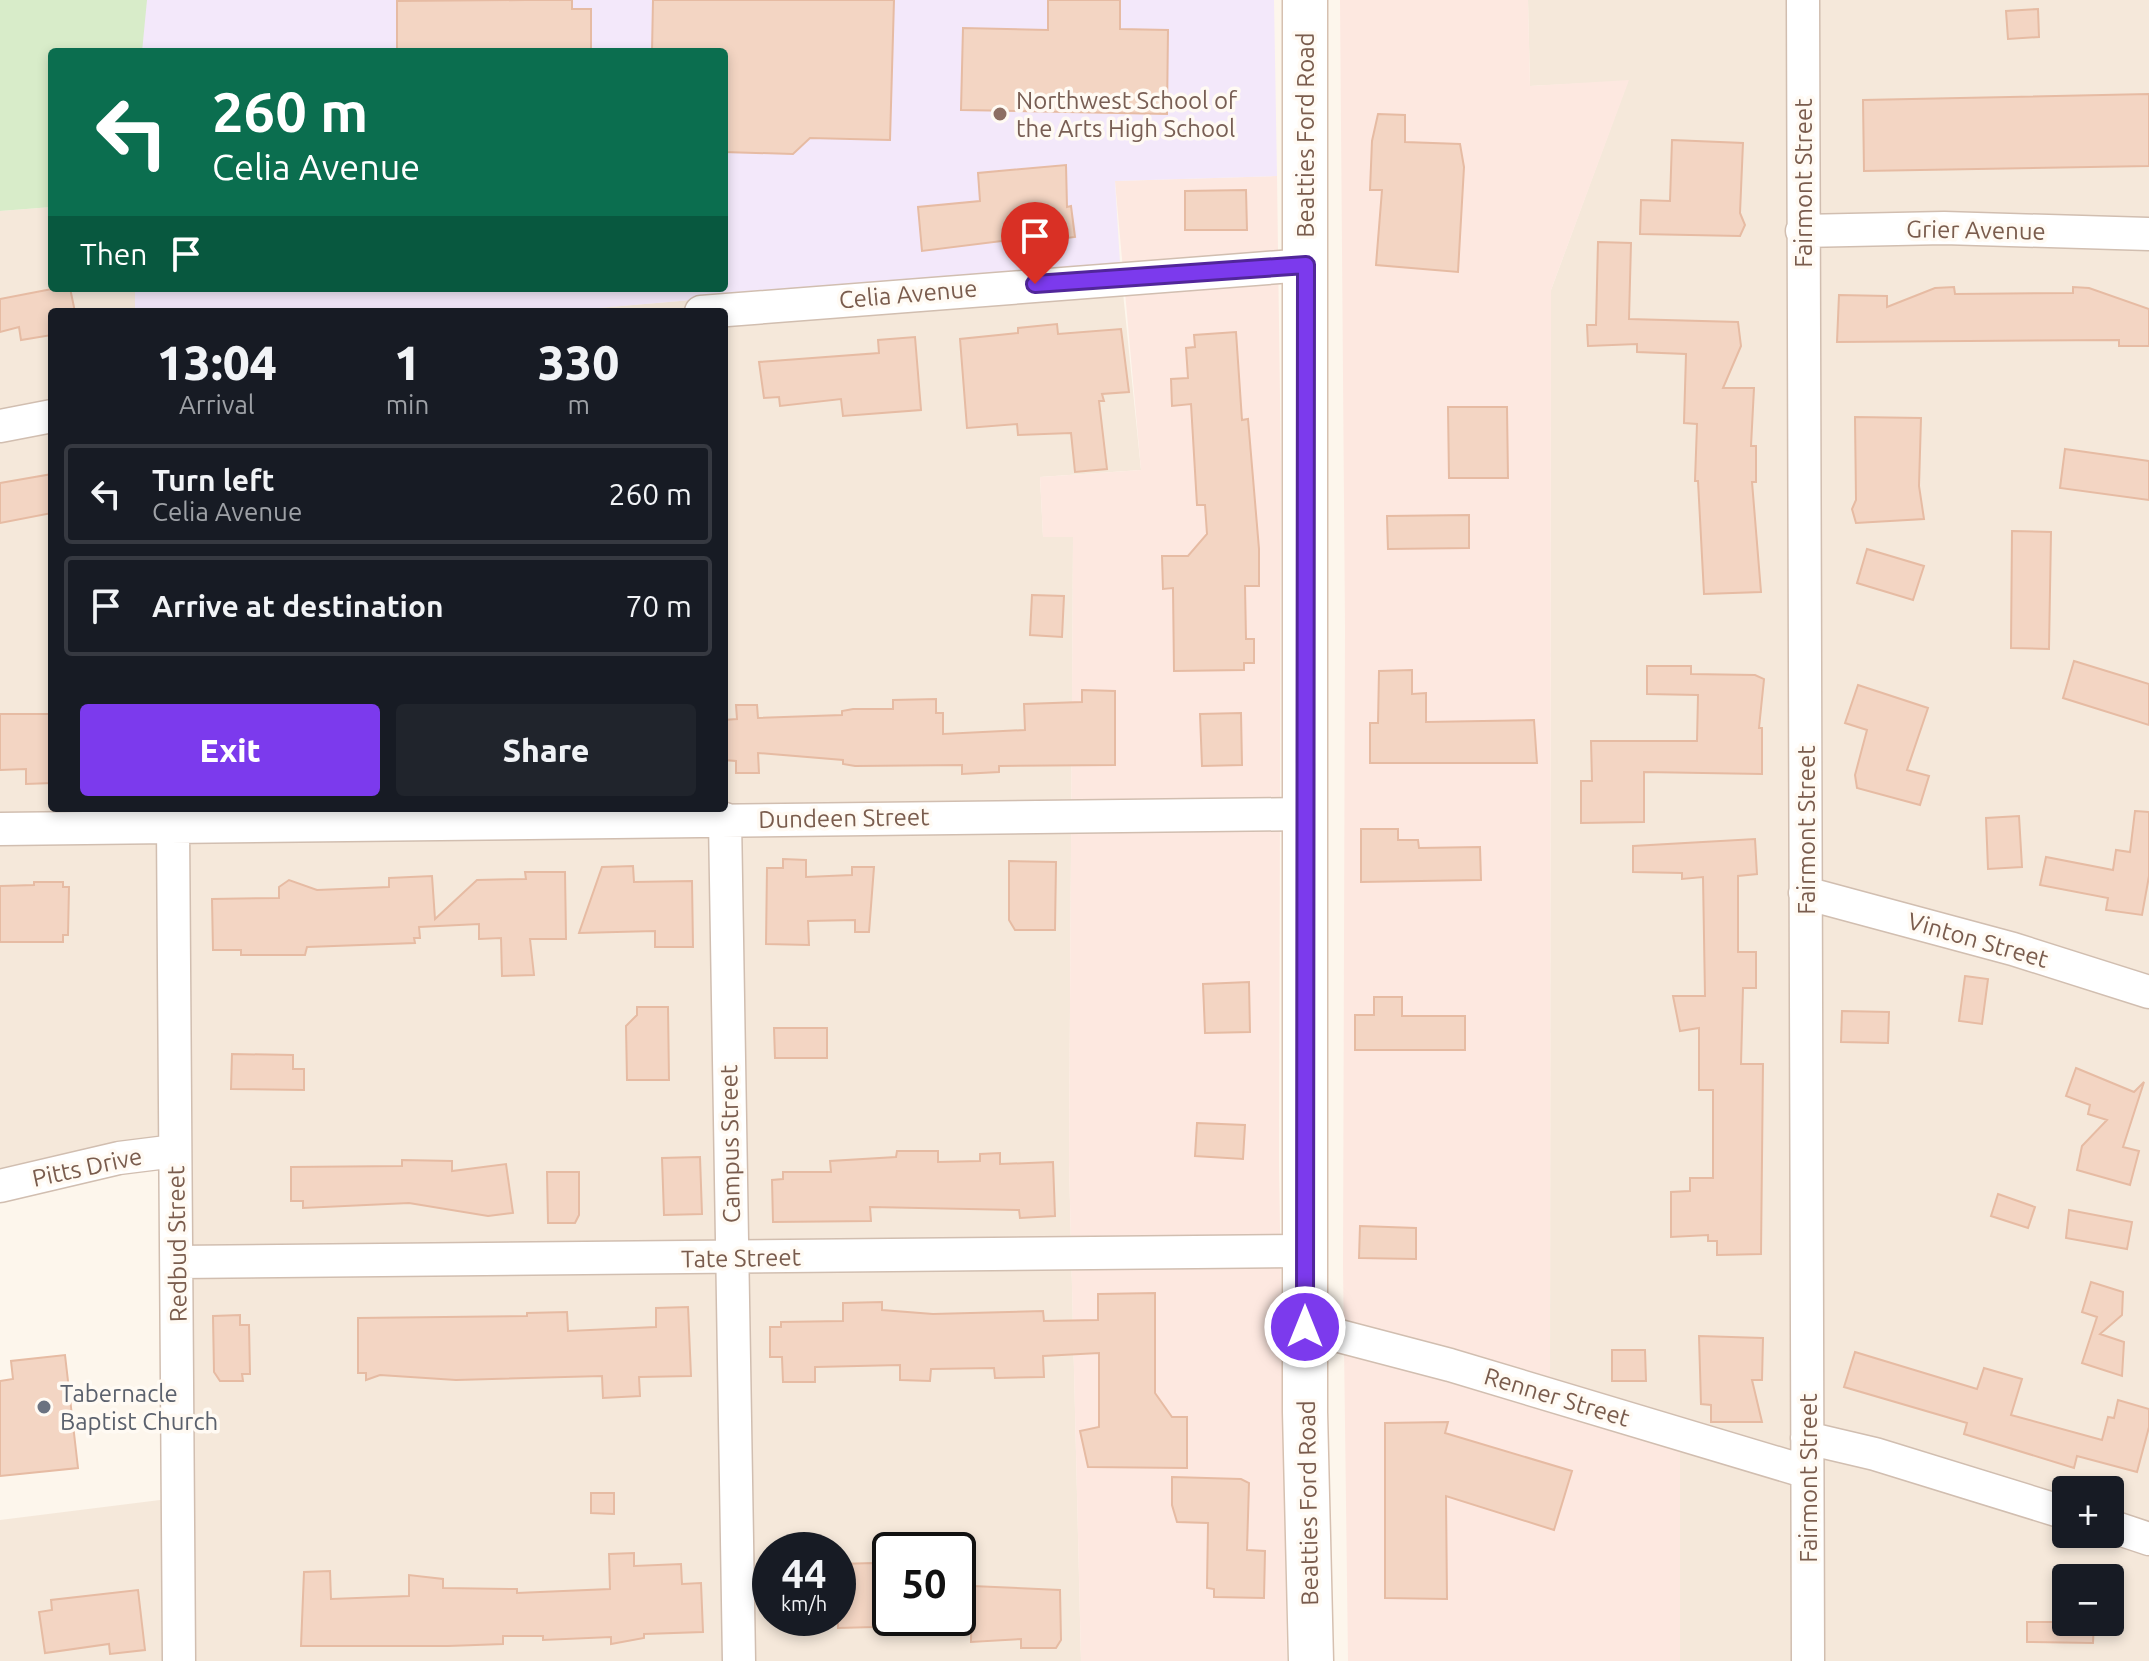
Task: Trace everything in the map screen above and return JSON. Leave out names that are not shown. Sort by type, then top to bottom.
[{"type":"main road","name":"Beatties Ford Road","points":[[1305,0],[1303,814],[1305,1327],[1311,1661]]},
{"type":"street","name":"Fairmont Street","points":[[1803,0],[1808,1661]]},
{"type":"street","name":"Grier Avenue","points":[[1802,231],[1944,228],[2149,234]]},
{"type":"street","name":"Celia Avenue","points":[[728,310],[1306,265]]},
{"type":"street","points":[[0,426],[48,417]]},
{"type":"street","name":"Dundeen Street","points":[[0,829],[1303,814]]},
{"type":"street","name":"Campus Street","points":[[725,819],[739,1661]]},
{"type":"street","name":"Redbud Street","points":[[173,826],[179,1661]]},
{"type":"street","name":"Vinton Street","points":[[1805,893],[2013,949],[2149,992]]},
{"type":"street","name":"Pitts Drive","points":[[0,1186],[119,1158],[175,1151]]},
{"type":"street","name":"Tate Street","points":[[177,1262],[732,1259],[1305,1251]]},
{"type":"street","name":"Renner Street","points":[[1305,1327],[1450,1365],[1807,1472]]},
{"type":"street","points":[[1807,1438],[1875,1454],[2052,1509]]},
{"type":"street","points":[[2124,1531],[2149,1539]]},
{"type":"shaded area","name":"Northwest School of the Arts High School","points":[[134,0],[1274,0],[1277,176],[1115,181],[1120,263],[598,308],[135,308],[135,292],[728,292],[728,48],[134,48]]},
{"type":"shaded area","points":[[1340,0],[1528,0],[1530,86],[1629,80],[1551,290],[1550,1404],[1680,1445],[1680,1661],[1348,1661],[1343,1266],[1345,627]]},
{"type":"shaded area","points":[[1528,0],[2149,0],[2149,1661],[1680,1661],[1680,1445],[1550,1404],[1551,290],[1628,81],[1530,86]]},
{"type":"shaded area","points":[[1277,176],[1281,470],[1279,1165],[1287,1661],[1081,1661],[1069,1162],[1073,537],[1043,537],[1040,477],[1141,470],[1115,181]]},
{"type":"shaded area","points":[[48,207],[48,292],[135,292],[135,308],[48,308],[48,812],[728,812],[728,308],[598,308],[1120,263],[1141,470],[1040,477],[1043,537],[1073,537],[1069,1162],[1081,1661],[0,1661],[0,1520],[168,1499],[161,1164],[0,1202],[0,211]]},
{"type":"green space","points":[[0,0],[147,0],[142,48],[48,48],[48,207],[0,211]]},
{"type":"building","points":[[572,0],[572,9],[591,9],[591,48],[397,48],[397,1]]},
{"type":"building","points":[[653,0],[894,0],[890,140],[810,138],[793,154],[728,152],[728,48],[652,48]]},
{"type":"building","points":[[1048,0],[1120,0],[1120,29],[1168,30],[1167,114],[961,110],[963,28],[1048,30]]},
{"type":"building","points":[[2038,9],[2039,37],[2008,39],[2006,11]]},
{"type":"building","points":[[2149,94],[2149,166],[1864,171],[1863,100]]},
{"type":"building","points":[[1378,114],[1405,115],[1405,142],[1460,144],[1464,167],[1458,272],[1376,265],[1382,190],[1370,190],[1372,141]]},
{"type":"building","points":[[1672,140],[1743,143],[1740,213],[1745,225],[1740,236],[1640,234],[1641,200],[1670,201]]},
{"type":"building","points":[[1066,165],[1067,207],[1071,206],[1075,237],[1036,242],[1035,237],[922,251],[918,207],[980,201],[978,173]]},
{"type":"building","points":[[1246,190],[1247,230],[1185,230],[1185,191]]},
{"type":"building","points":[[1598,242],[1631,243],[1629,319],[1738,322],[1741,346],[1723,388],[1754,388],[1751,446],[1756,446],[1756,482],[1752,482],[1761,592],[1704,594],[1698,481],[1695,481],[1697,424],[1684,423],[1686,354],[1637,352],[1637,344],[1588,346],[1587,325],[1596,325]]},
{"type":"building","points":[[1954,287],[1955,294],[2073,293],[2073,287],[2089,288],[2149,309],[2149,346],[2119,346],[2119,340],[1837,342],[1839,295],[1887,296],[1887,307],[1935,288]]},
{"type":"building","points":[[48,290],[71,292],[74,308],[48,308],[48,336],[21,340],[19,327],[0,332],[0,299]]},
{"type":"building","points":[[1057,324],[1058,334],[1121,329],[1129,392],[1102,394],[1104,401],[1099,401],[1107,469],[1075,472],[1071,433],[1018,435],[1017,424],[967,428],[960,339],[1018,333],[1018,328]]},
{"type":"building","points":[[1236,332],[1242,420],[1248,419],[1259,549],[1259,586],[1245,586],[1246,639],[1254,639],[1254,663],[1244,663],[1244,670],[1174,671],[1173,588],[1163,589],[1162,556],[1188,556],[1207,534],[1205,505],[1197,505],[1191,404],[1172,406],[1171,379],[1188,378],[1186,348],[1195,347],[1194,335]]},
{"type":"building","points":[[915,337],[921,410],[843,416],[841,399],[780,406],[779,397],[764,398],[759,362],[879,353],[878,340]]},
{"type":"building","points":[[1448,407],[1507,407],[1508,478],[1449,478]]},
{"type":"building","points":[[1855,417],[1921,418],[1919,486],[1924,519],[1856,523],[1852,509],[1856,500]]},
{"type":"building","points":[[2065,449],[2149,461],[2149,500],[2060,488]]},
{"type":"building","points":[[48,475],[48,514],[0,523],[0,483]]},
{"type":"building","points":[[1469,515],[1469,548],[1388,549],[1387,516]]},
{"type":"building","points":[[2012,531],[2051,532],[2049,649],[2011,648]]},
{"type":"building","points":[[1867,549],[1924,566],[1913,600],[1857,583]]},
{"type":"building","points":[[1032,595],[1064,596],[1062,637],[1030,635]]},
{"type":"building","points":[[2074,661],[2149,684],[2149,725],[2063,698]]},
{"type":"building","points":[[1647,666],[1691,666],[1691,674],[1755,675],[1764,679],[1759,728],[1762,728],[1762,774],[1644,772],[1644,822],[1581,823],[1581,781],[1592,781],[1591,741],[1697,741],[1698,695],[1647,694]]},
{"type":"building","points":[[1412,670],[1412,694],[1426,693],[1426,722],[1534,720],[1537,763],[1370,763],[1370,723],[1378,723],[1379,671]]},
{"type":"building","points":[[1858,685],[1928,708],[1907,770],[1929,776],[1920,805],[1857,788],[1855,775],[1867,730],[1845,723]]},
{"type":"building","points":[[1082,690],[1115,691],[1115,765],[999,766],[999,772],[962,774],[962,765],[855,766],[843,764],[843,760],[758,753],[759,773],[736,773],[736,761],[728,760],[728,720],[737,719],[736,705],[757,705],[758,718],[842,715],[842,711],[853,709],[893,709],[893,700],[936,699],[936,713],[943,713],[943,734],[1025,730],[1024,704],[1082,702]]},
{"type":"building","points":[[1241,713],[1242,765],[1202,766],[1200,714]]},
{"type":"building","points":[[0,714],[48,714],[48,783],[26,784],[26,769],[0,770]]},
{"type":"building","points":[[2135,811],[2149,812],[2149,876],[2142,915],[2106,910],[2108,898],[2040,885],[2046,857],[2113,870],[2116,850],[2130,852]]},
{"type":"building","points":[[2019,816],[2022,867],[1988,869],[1986,818]]},
{"type":"building","points":[[1361,829],[1398,829],[1398,840],[1418,840],[1419,848],[1480,847],[1481,880],[1361,882]]},
{"type":"building","points":[[1755,839],[1757,874],[1738,876],[1738,952],[1756,952],[1756,988],[1743,988],[1741,1064],[1763,1064],[1761,1254],[1717,1255],[1717,1241],[1708,1241],[1708,1235],[1671,1237],[1671,1192],[1690,1191],[1690,1178],[1713,1178],[1713,1090],[1699,1090],[1699,1028],[1680,1031],[1673,996],[1705,996],[1703,877],[1682,879],[1682,873],[1633,872],[1633,846]]},
{"type":"building","points":[[783,859],[806,860],[806,877],[852,875],[852,867],[874,867],[869,932],[855,932],[855,920],[808,921],[809,945],[766,944],[767,868],[783,868]]},
{"type":"building","points":[[1009,861],[1056,862],[1055,930],[1015,930],[1009,920]]},
{"type":"building","points":[[633,866],[634,882],[692,881],[693,947],[655,947],[655,931],[579,933],[602,867]]},
{"type":"building","points":[[525,872],[565,872],[566,939],[530,939],[534,975],[502,976],[501,938],[479,939],[479,924],[419,927],[420,938],[414,938],[415,943],[307,947],[305,955],[241,955],[241,950],[213,950],[212,899],[279,898],[279,887],[289,880],[317,890],[389,887],[389,878],[432,876],[435,919],[477,880],[526,879]]},
{"type":"building","points":[[34,882],[63,882],[63,887],[69,887],[68,935],[63,935],[63,942],[0,942],[0,886],[34,885]]},
{"type":"building","points":[[1965,976],[1988,979],[1982,1024],[1959,1021]]},
{"type":"building","points":[[1249,982],[1250,1032],[1205,1033],[1203,984]]},
{"type":"building","points":[[1374,997],[1402,997],[1402,1016],[1465,1016],[1465,1050],[1355,1050],[1355,1015],[1374,1015]]},
{"type":"building","points":[[637,1007],[668,1007],[669,1080],[627,1080],[626,1026],[637,1015]]},
{"type":"building","points":[[1842,1011],[1889,1012],[1888,1043],[1841,1042]]},
{"type":"building","points":[[774,1028],[827,1028],[827,1058],[775,1058]]},
{"type":"building","points":[[232,1054],[293,1055],[293,1069],[304,1069],[304,1090],[231,1089]]},
{"type":"building","points":[[2076,1068],[2134,1092],[2144,1082],[2123,1147],[2139,1151],[2130,1185],[2077,1170],[2082,1146],[2107,1120],[2088,1114],[2090,1105],[2066,1096]]},
{"type":"building","points":[[1197,1123],[1245,1125],[1243,1159],[1195,1156]]},
{"type":"building","points":[[897,1151],[938,1151],[938,1162],[980,1161],[980,1154],[1000,1153],[1000,1164],[1053,1162],[1055,1216],[1020,1218],[1019,1210],[870,1207],[871,1221],[773,1222],[772,1180],[783,1179],[783,1172],[831,1172],[830,1161],[896,1157]]},
{"type":"building","points":[[700,1157],[702,1214],[664,1215],[662,1158]]},
{"type":"building","points":[[402,1160],[452,1161],[452,1171],[506,1164],[513,1213],[488,1216],[409,1203],[303,1208],[303,1201],[291,1201],[291,1167],[402,1166]]},
{"type":"building","points":[[547,1172],[579,1172],[579,1215],[575,1223],[548,1223]]},
{"type":"building","points":[[1998,1194],[2035,1207],[2028,1228],[1991,1216]]},
{"type":"building","points":[[2069,1210],[2132,1222],[2127,1249],[2066,1238]]},
{"type":"building","points":[[1360,1226],[1416,1228],[1416,1259],[1359,1258]]},
{"type":"building","points":[[2091,1282],[2123,1292],[2122,1315],[2100,1334],[2124,1342],[2122,1376],[2082,1363],[2097,1317],[2082,1312]]},
{"type":"building","points":[[1155,1293],[1155,1393],[1172,1417],[1187,1417],[1187,1468],[1088,1467],[1080,1431],[1099,1427],[1099,1353],[1043,1356],[1044,1377],[995,1378],[994,1368],[931,1369],[930,1381],[900,1380],[900,1365],[815,1367],[815,1382],[783,1382],[782,1357],[770,1357],[770,1327],[781,1327],[781,1322],[843,1321],[843,1303],[882,1302],[882,1310],[933,1314],[1043,1311],[1044,1321],[1098,1320],[1098,1294]]},
{"type":"building","points":[[688,1307],[691,1376],[639,1377],[640,1396],[603,1398],[602,1376],[456,1380],[380,1375],[366,1380],[366,1373],[358,1373],[358,1318],[527,1316],[527,1313],[567,1312],[568,1331],[656,1327],[656,1308]]},
{"type":"building","points":[[240,1315],[240,1325],[249,1325],[250,1374],[242,1374],[243,1381],[220,1381],[214,1372],[213,1316]]},
{"type":"building","points":[[1699,1336],[1763,1338],[1762,1380],[1752,1380],[1762,1422],[1711,1422],[1711,1405],[1701,1404]]},
{"type":"building","points":[[1612,1350],[1645,1350],[1646,1381],[1612,1381]]},
{"type":"building","points":[[1855,1352],[1977,1389],[1984,1368],[2022,1379],[2011,1415],[2102,1440],[2108,1417],[2114,1418],[2118,1400],[2149,1409],[2149,1427],[2137,1472],[2077,1456],[2074,1468],[1964,1434],[1967,1423],[1844,1387]]},
{"type":"building","name":"Tabernacle Baptist Church","points":[[65,1355],[78,1468],[0,1476],[0,1381],[13,1379],[11,1361]]},
{"type":"building","points":[[1448,1422],[1445,1433],[1572,1471],[1554,1530],[1446,1496],[1447,1599],[1385,1598],[1385,1423]]},
{"type":"building","points":[[1172,1477],[1241,1479],[1249,1483],[1247,1550],[1265,1551],[1264,1598],[1214,1597],[1214,1589],[1207,1588],[1208,1523],[1177,1522],[1172,1505]]},
{"type":"building","points":[[591,1493],[614,1493],[614,1514],[591,1513]]},
{"type":"building","points":[[634,1553],[634,1566],[681,1564],[682,1584],[701,1583],[703,1632],[644,1634],[644,1638],[611,1644],[611,1637],[543,1640],[543,1636],[503,1636],[503,1644],[301,1646],[304,1572],[330,1571],[331,1599],[409,1596],[409,1575],[443,1579],[443,1588],[517,1589],[517,1593],[610,1589],[609,1554]]},
{"type":"building","points":[[856,1563],[872,1563],[872,1627],[856,1628]]},
{"type":"building","points":[[976,1586],[1060,1590],[1061,1640],[1056,1648],[1021,1648],[1021,1639],[971,1642],[971,1636],[976,1636]]},
{"type":"building","points":[[138,1590],[145,1650],[110,1654],[109,1644],[45,1653],[39,1612],[52,1610],[51,1600]]},
{"type":"building","points":[[2027,1622],[2052,1622],[2052,1636],[2093,1636],[2093,1643],[2027,1642]]},
{"type":"place","name":"Northwest School of the Arts High School","points":[[1000,114]]},
{"type":"place","name":"Tabernacle Baptist Church","points":[[44,1407]]},
{"type":"route","points":[[1035,284],[1306,265],[1303,779],[1305,1327]]}]
